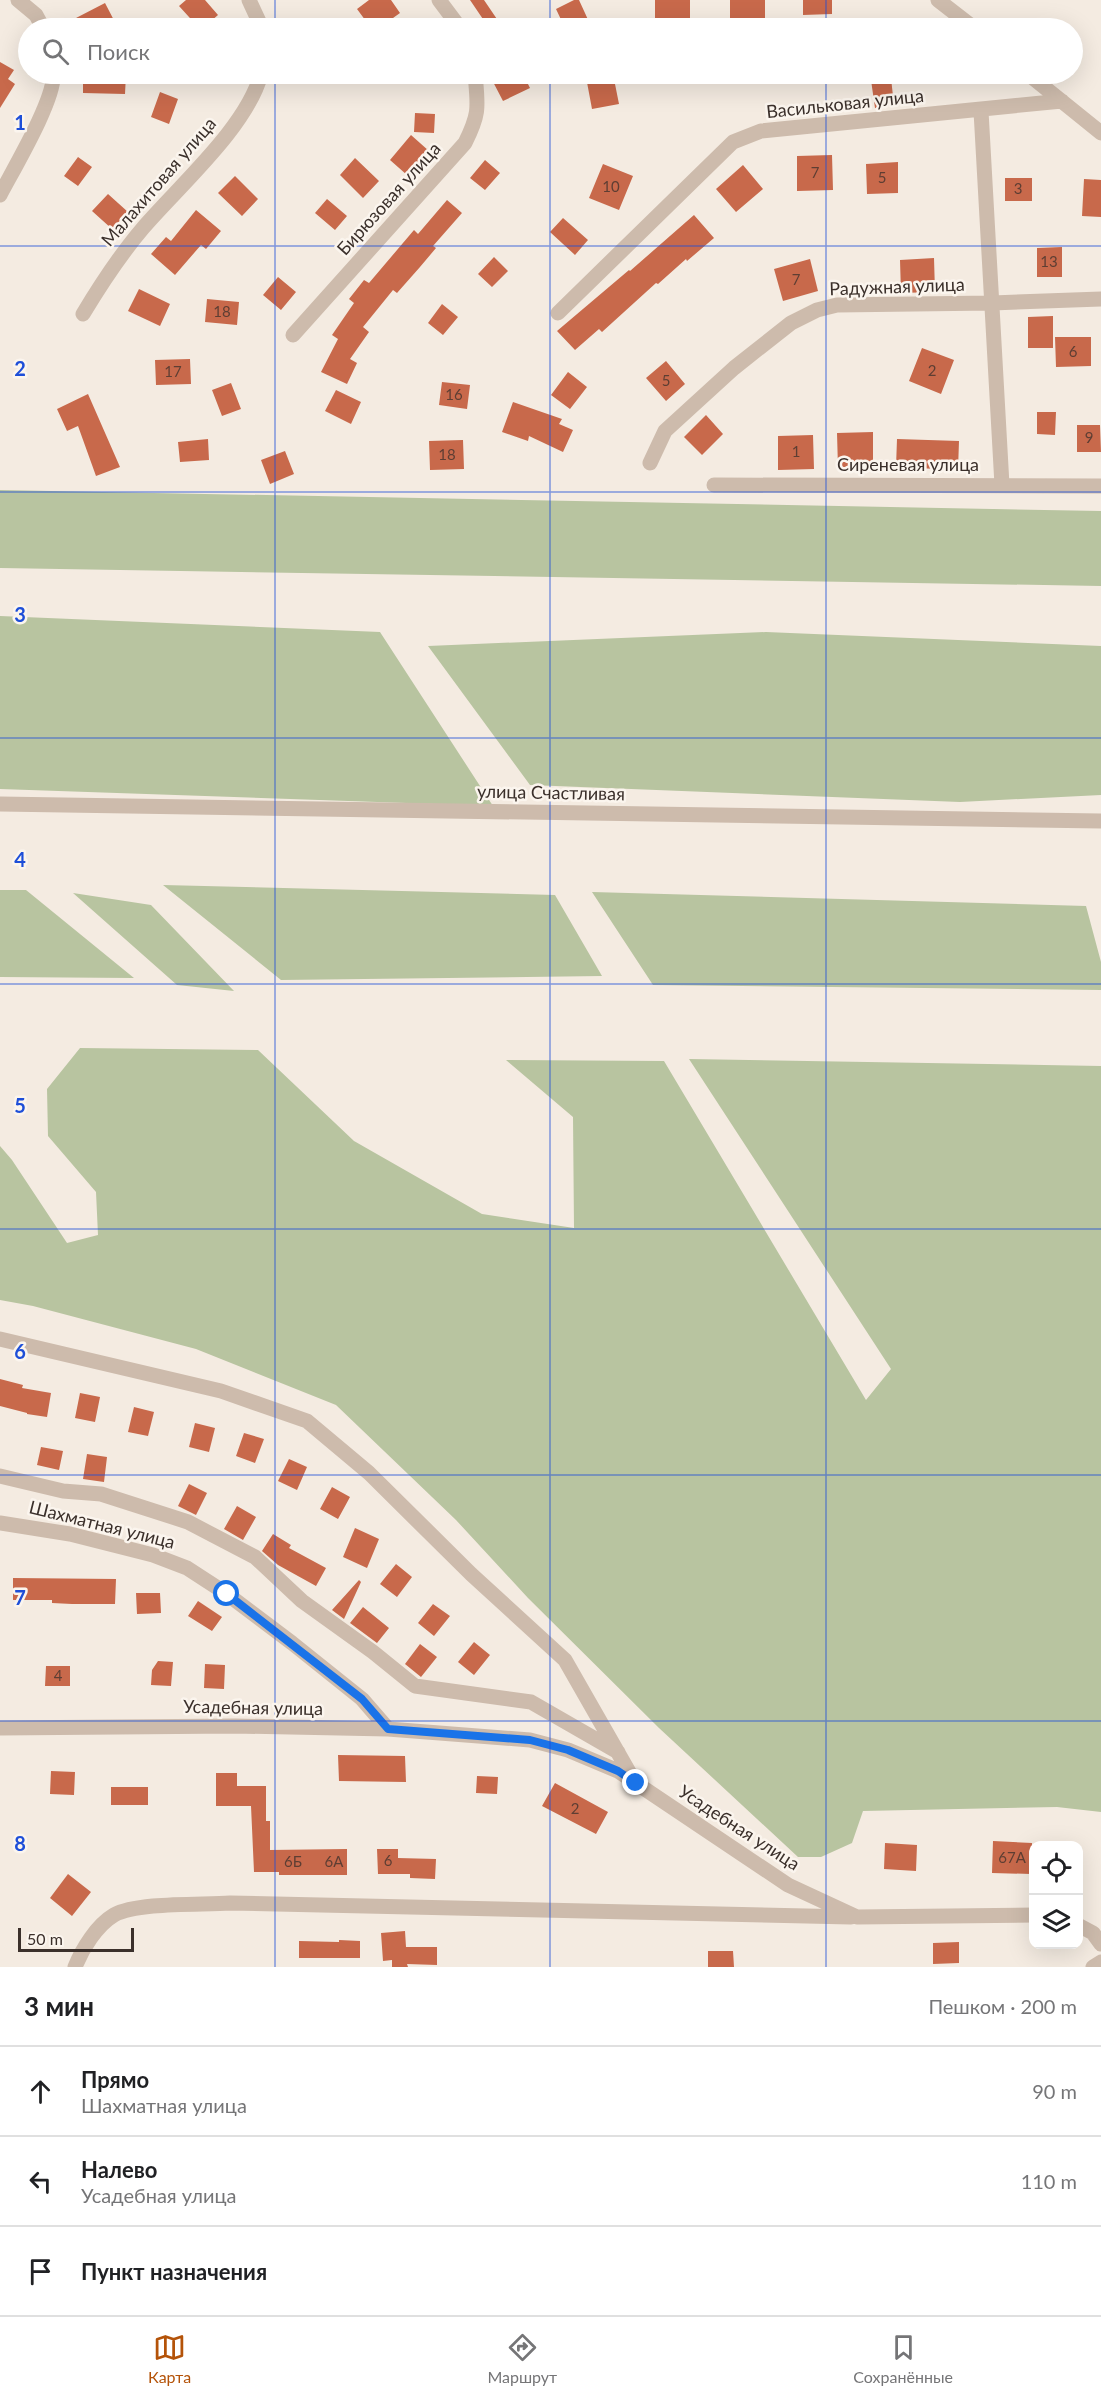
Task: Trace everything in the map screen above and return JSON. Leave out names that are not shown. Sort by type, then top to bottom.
[{"type":"street","points":[[18,0],[38,18]]},
{"type":"street","points":[[249,0],[257,18]]},
{"type":"street","points":[[439,0],[452,18]]},
{"type":"street","points":[[938,0],[961,18]]},
{"type":"street","points":[[0,195],[43,112],[53,84]]},
{"type":"street","name":"Малахитовая улица","points":[[83,314],[118,260],[233,127],[258,84]]},
{"type":"street","name":"Бирюзовая улица","points":[[293,335],[465,143],[477,120],[476,84]]},
{"type":"street","points":[[1041,84],[1101,133]]},
{"type":"street","name":"Васильковая улица","points":[[558,313],[733,142],[761,131],[981,111],[1062,101]]},
{"type":"street","points":[[981,111],[1002,485]]},
{"type":"street","name":"Радужная улица","points":[[650,463],[665,431],[734,368],[791,323],[817,310],[837,305],[1101,299]]},
{"type":"street","name":"Сиреневая улица","points":[[714,485],[1101,486]]},
{"type":"street","name":"улица Счастливая","points":[[0,804],[1101,821]]},
{"type":"street","points":[[2,1339],[221,1391],[307,1421],[369,1473],[471,1574],[565,1660],[636,1783]]},
{"type":"street","points":[[0,1476],[63,1491],[101,1494],[188,1522],[255,1557],[302,1601],[373,1652],[415,1686],[531,1702],[618,1752]]},
{"type":"street","name":"Шахматная улица","points":[[0,1523],[70,1534],[153,1555],[187,1568],[227,1594],[310,1657],[362,1699],[388,1729]]},
{"type":"street","name":"Усадебная улица","points":[[0,1728],[235,1726],[388,1729],[530,1740],[568,1750],[618,1771],[788,1885],[857,1917],[1029,1915]]},
{"type":"street","points":[[75,1967],[91,1939],[113,1915],[135,1908],[242,1904],[857,1917]]},
{"type":"street","points":[[1083,1928],[1093,1933],[1101,1944]]},
{"type":"street","points":[[1093,1967],[1101,1962]]},
{"type":"green space","points":[[0,490],[1101,511],[1101,586],[0,568]]},
{"type":"green space","points":[[0,616],[380,632],[493,806],[0,789]]},
{"type":"green space","points":[[766,632],[1101,646],[1101,795],[960,802],[530,785],[428,646]]},
{"type":"green space","points":[[163,885],[555,895],[602,976],[281,980]]},
{"type":"green space","points":[[0,890],[26,890],[134,978],[0,977]]},
{"type":"green space","points":[[592,892],[1086,906],[1101,962],[1101,990],[653,985]]},
{"type":"green space","points":[[73,893],[151,905],[234,991],[177,985]]},
{"type":"green space","points":[[80,1048],[258,1050],[354,1141],[482,1214],[574,1228],[573,1117],[506,1060],[664,1061],[866,1400],[891,1369],[689,1059],[1101,1066],[1101,1812],[1057,1807],[863,1811],[852,1843],[821,1857],[798,1857],[659,1728],[528,1598],[456,1520],[336,1405],[196,1349],[33,1306],[0,1300],[0,1146],[12,1160],[67,1243],[98,1235],[96,1192],[48,1136],[47,1089]]},
{"type":"building","points":[[186,0],[205,0],[218,15],[215,18],[190,18],[179,6]]},
{"type":"building","points":[[369,0],[391,0],[400,13],[393,18],[364,18],[357,9]]},
{"type":"building","points":[[470,0],[484,0],[496,18],[482,18]]},
{"type":"building","points":[[574,0],[579,0],[587,18],[560,18],[556,9]]},
{"type":"building","points":[[655,0],[690,0],[690,18],[655,18]]},
{"type":"building","points":[[730,0],[765,0],[765,18],[730,18]]},
{"type":"building","points":[[803,0],[832,0],[832,14],[803,15]]},
{"type":"building","points":[[105,3],[113,18],[76,18]]},
{"type":"building","points":[[0,62],[14,70],[8,79],[15,84],[0,108]]},
{"type":"building","points":[[83,84],[126,84],[125,94],[83,93]]},
{"type":"building","points":[[494,84],[528,84],[530,88],[503,101]]},
{"type":"building","points":[[587,84],[615,84],[619,104],[592,109]]},
{"type":"building","points":[[872,84],[892,84],[894,105],[875,108]]},
{"type":"building","points":[[160,92],[178,99],[169,124],[151,117]]},
{"type":"building","points":[[415,113],[435,114],[434,133],[414,132]]},
{"type":"building","points":[[411,135],[429,151],[407,175],[390,160]]},
{"type":"building","points":[[832,155],[833,190],[797,191],[797,156]]},
{"type":"building","points":[[78,157],[92,167],[78,186],[64,176]]},
{"type":"building","points":[[355,158],[379,181],[363,198],[340,175]]},
{"type":"building","points":[[485,160],[500,173],[485,190],[470,178]]},
{"type":"building","points":[[898,162],[898,193],[867,194],[866,164]]},
{"type":"building","points":[[603,164],[633,176],[619,210],[589,198]]},
{"type":"building","points":[[743,165],[763,189],[736,212],[716,189]]},
{"type":"building","points":[[235,176],[258,199],[242,216],[218,193]]},
{"type":"building","points":[[1005,178],[1032,178],[1032,201],[1005,201]]},
{"type":"building","points":[[1084,179],[1101,180],[1101,217],[1082,216]]},
{"type":"building","points":[[108,194],[128,212],[112,229],[92,211]]},
{"type":"building","points":[[327,199],[347,216],[335,230],[315,213]]},
{"type":"building","points":[[447,200],[462,213],[433,246],[436,248],[420,267],[397,293],[393,290],[363,327],[369,332],[350,359],[357,363],[347,384],[321,372],[338,339],[332,335],[354,303],[349,299],[364,280],[369,283],[414,230],[418,234]]},
{"type":"building","points":[[196,210],[221,231],[206,249],[201,245],[175,275],[151,254],[166,237],[171,241]]},
{"type":"building","points":[[694,215],[714,238],[658,284],[656,283],[602,332],[599,329],[575,350],[557,331]]},
{"type":"building","points":[[563,218],[588,240],[575,255],[550,232]]},
{"type":"building","points":[[1062,247],[1062,277],[1037,277],[1037,248]]},
{"type":"building","points":[[494,257],[508,271],[492,287],[478,274]]},
{"type":"building","points":[[934,258],[935,292],[901,293],[900,260]]},
{"type":"building","points":[[810,259],[818,291],[783,301],[774,269]]},
{"type":"building","points":[[278,277],[296,292],[281,310],[263,295]]},
{"type":"building","points":[[139,289],[170,304],[160,326],[128,311]]},
{"type":"building","points":[[207,299],[239,302],[237,325],[205,322]]},
{"type":"building","points":[[442,304],[458,317],[443,335],[428,323]]},
{"type":"building","points":[[1053,316],[1053,348],[1028,348],[1028,317]]},
{"type":"building","points":[[1055,337],[1091,337],[1091,366],[1056,367]]},
{"type":"building","points":[[922,348],[954,360],[941,394],[909,381]]},
{"type":"building","points":[[190,359],[191,384],[156,385],[155,360]]},
{"type":"building","points":[[666,361],[685,384],[666,401],[646,378]]},
{"type":"building","points":[[568,372],[587,387],[570,409],[551,395]]},
{"type":"building","points":[[442,382],[470,385],[467,409],[439,405]]},
{"type":"building","points":[[231,383],[241,409],[222,416],[212,390]]},
{"type":"building","points":[[336,390],[361,402],[351,424],[325,411]]},
{"type":"building","points":[[88,394],[120,467],[96,476],[78,426],[67,431],[57,409]]},
{"type":"building","points":[[513,402],[562,419],[559,424],[573,430],[563,452],[529,436],[528,441],[502,432]]},
{"type":"building","points":[[1037,412],[1056,412],[1055,435],[1037,434]]},
{"type":"building","points":[[706,415],[723,434],[702,455],[684,437]]},
{"type":"building","points":[[1077,425],[1100,425],[1101,452],[1077,452]]},
{"type":"building","points":[[873,432],[873,466],[838,468],[837,433]]},
{"type":"building","points":[[813,435],[814,469],[778,470],[778,436]]},
{"type":"building","points":[[208,439],[209,460],[180,462],[178,442]]},
{"type":"building","points":[[897,439],[959,441],[958,470],[896,467]]},
{"type":"building","points":[[463,440],[464,469],[430,470],[429,441]]},
{"type":"building","points":[[285,451],[294,474],[270,484],[261,460]]},
{"type":"building","points":[[0,1379],[23,1385],[22,1388],[51,1393],[47,1417],[0,1406]]},
{"type":"building","points":[[80,1393],[100,1397],[95,1422],[75,1418]]},
{"type":"building","points":[[134,1407],[154,1412],[148,1436],[128,1432]]},
{"type":"building","points":[[195,1423],[215,1428],[209,1452],[189,1447]]},
{"type":"building","points":[[244,1433],[264,1439],[255,1463],[236,1456]]},
{"type":"building","points":[[41,1447],[63,1451],[59,1470],[37,1465]]},
{"type":"building","points":[[87,1454],[107,1457],[104,1482],[83,1479]]},
{"type":"building","points":[[289,1459],[307,1467],[297,1490],[278,1481]]},
{"type":"building","points":[[189,1484],[207,1493],[196,1515],[178,1506]]},
{"type":"building","points":[[332,1487],[350,1497],[338,1519],[320,1509]]},
{"type":"building","points":[[237,1506],[256,1517],[243,1540],[224,1529]]},
{"type":"building","points":[[355,1528],[379,1539],[367,1568],[343,1557]]},
{"type":"building","points":[[273,1534],[291,1545],[289,1548],[326,1568],[316,1586],[278,1565],[262,1551]]},
{"type":"building","points":[[396,1564],[412,1577],[397,1597],[380,1584]]},
{"type":"building","points":[[13,1578],[116,1579],[115,1604],[13,1600]]},
{"type":"building","points":[[359,1580],[361,1582],[344,1619],[332,1610]]},
{"type":"building","points":[[136,1593],[160,1593],[161,1613],[137,1614]]},
{"type":"building","points":[[198,1601],[222,1617],[212,1631],[188,1616]]},
{"type":"building","points":[[433,1604],[450,1616],[434,1636],[418,1623]]},
{"type":"building","points":[[363,1607],[389,1628],[377,1643],[350,1623]]},
{"type":"building","points":[[474,1642],[490,1655],[474,1675],[458,1662]]},
{"type":"building","points":[[420,1644],[437,1657],[421,1677],[405,1664]]},
{"type":"building","points":[[158,1661],[173,1662],[171,1686],[151,1685],[152,1670]]},
{"type":"building","points":[[205,1664],[225,1665],[224,1689],[204,1688]]},
{"type":"building","points":[[46,1666],[70,1666],[70,1686],[45,1686]]},
{"type":"building","points":[[338,1755],[405,1756],[406,1782],[339,1781]]},
{"type":"building","points":[[51,1771],[75,1772],[74,1795],[50,1794]]},
{"type":"building","points":[[216,1773],[237,1773],[237,1786],[266,1786],[266,1821],[270,1821],[270,1850],[347,1849],[347,1875],[279,1875],[279,1872],[254,1872],[251,1806],[216,1806]]},
{"type":"building","points":[[477,1776],[498,1777],[497,1794],[476,1793]]},
{"type":"building","points":[[555,1783],[608,1812],[596,1834],[542,1806]]},
{"type":"building","points":[[111,1787],[148,1787],[148,1805],[111,1805]]},
{"type":"building","points":[[993,1841],[1029,1843],[1029,1874],[992,1873]]},
{"type":"building","points":[[885,1843],[917,1845],[916,1871],[884,1869]]},
{"type":"building","points":[[377,1849],[398,1849],[398,1858],[436,1859],[435,1879],[410,1878],[410,1874],[378,1874]]},
{"type":"building","points":[[68,1874],[91,1892],[72,1916],[50,1898]]},
{"type":"building","points":[[405,1931],[406,1947],[437,1947],[437,1965],[407,1964],[408,1967],[392,1967],[392,1960],[383,1961],[381,1933]]},
{"type":"building","points":[[339,1940],[360,1941],[360,1958],[299,1958],[299,1941],[339,1942]]},
{"type":"building","points":[[959,1942],[959,1963],[933,1964],[933,1943]]},
{"type":"building","points":[[708,1951],[733,1951],[734,1967],[708,1967]]},
{"type":"route","points":[[227,1594],[362,1699],[388,1729],[530,1740],[568,1750],[618,1771],[636,1783]]}]
